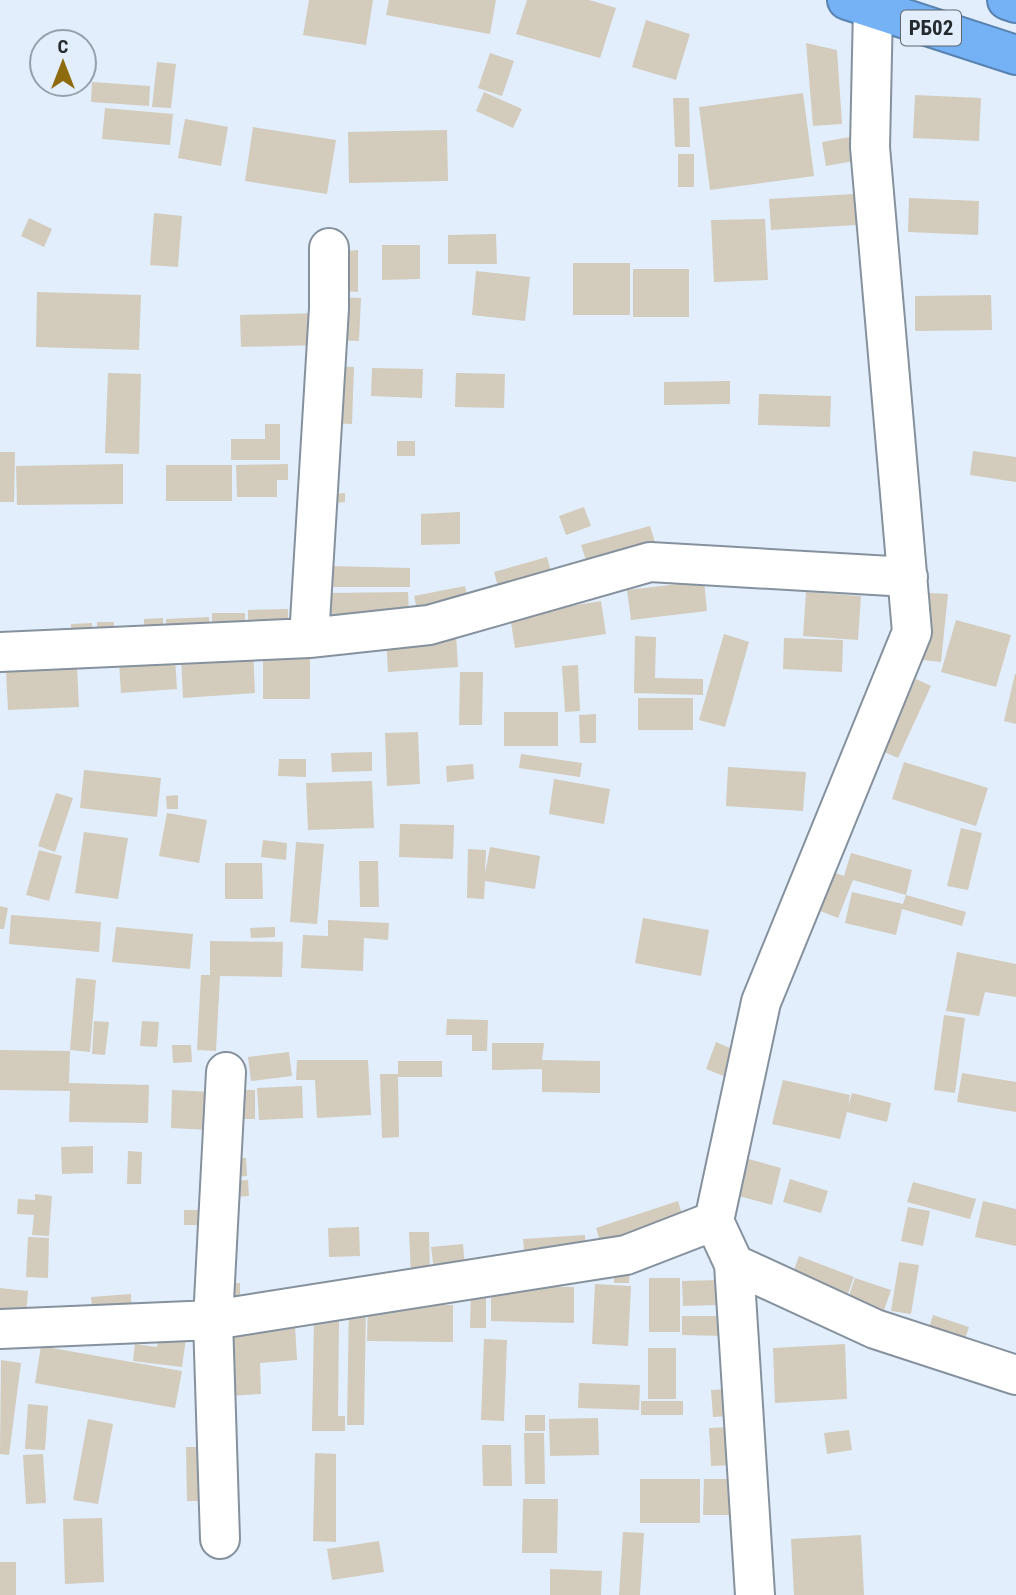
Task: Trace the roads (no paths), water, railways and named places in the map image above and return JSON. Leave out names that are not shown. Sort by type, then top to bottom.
[{"type":"highway","points":[[1007,0],[1016,3]]},
{"type":"highway","name":"РБ02","points":[[860,4],[1016,55]]},
{"type":"street","points":[[755,1595],[734,1264],[714,1221],[761,1002],[912,632],[860,4]]},
{"type":"street","points":[[309,638],[329,308],[329,248]]},
{"type":"street","points":[[0,652],[309,638],[429,625],[650,562],[908,577]]},
{"type":"street","points":[[219,1539],[213,1320],[226,1072]]},
{"type":"street","points":[[0,1329],[213,1320],[626,1255],[714,1221]]},
{"type":"street","points":[[734,1264],[875,1329],[1016,1375]]}]
